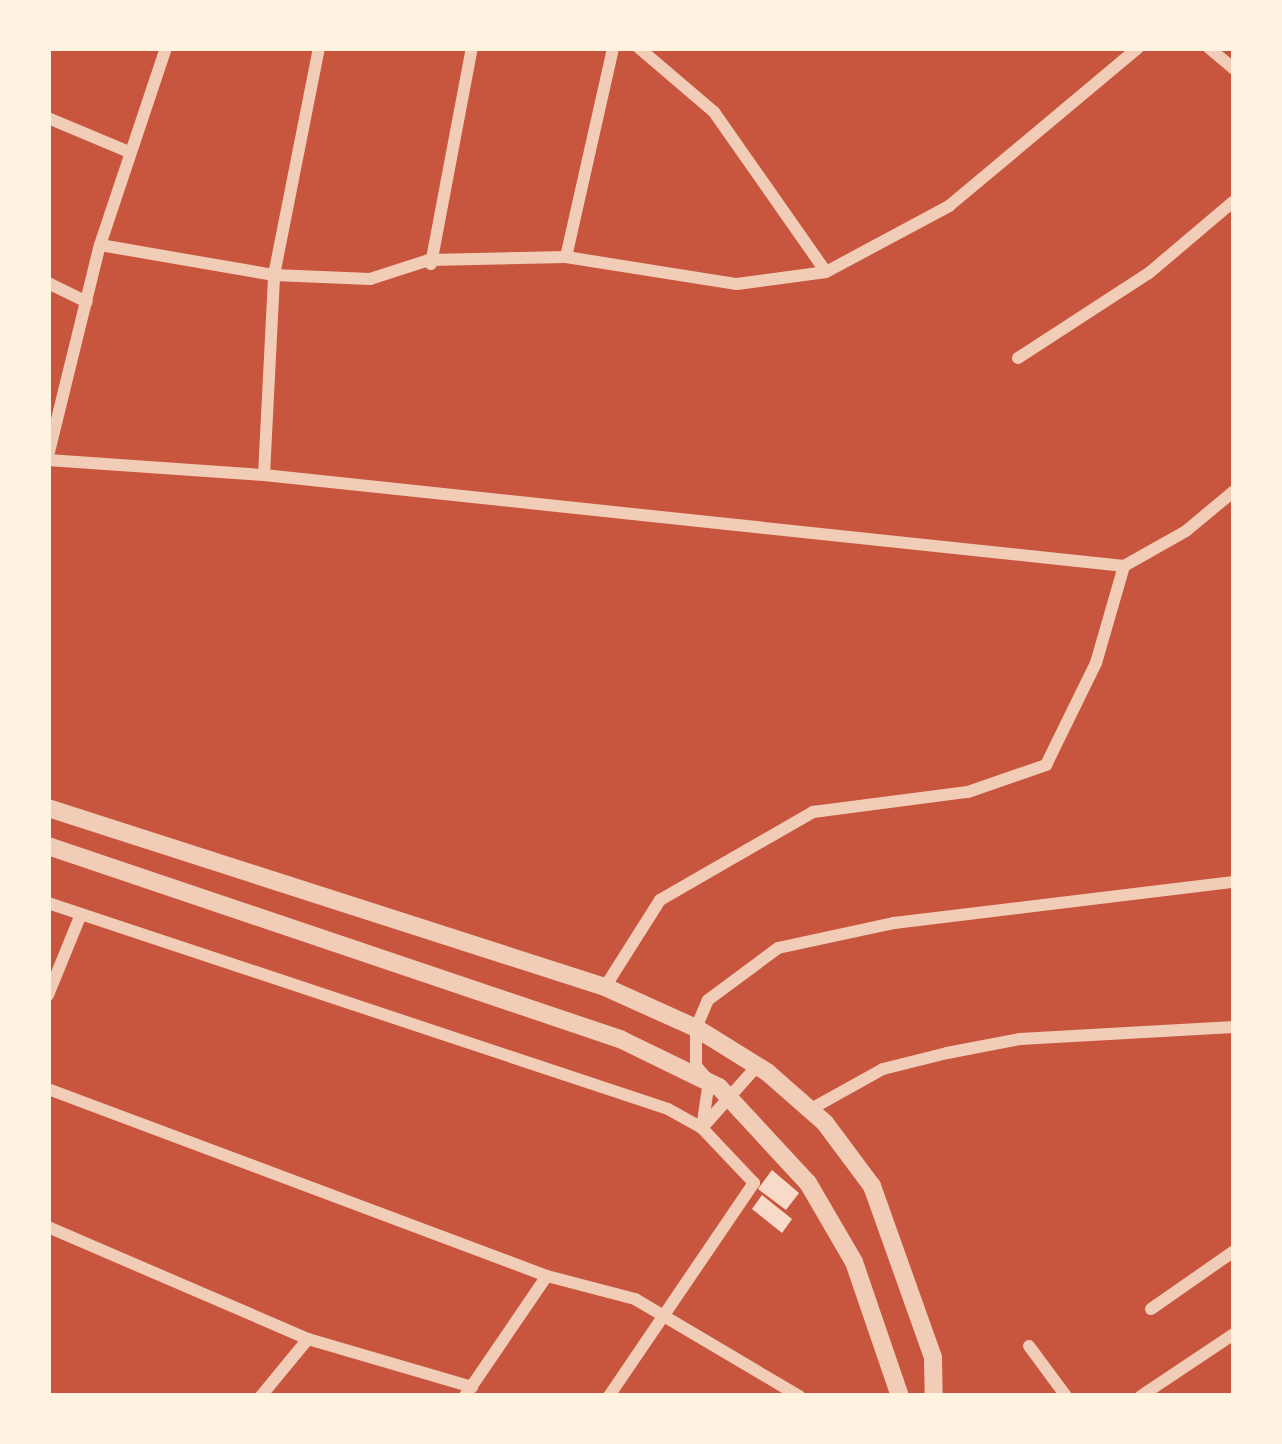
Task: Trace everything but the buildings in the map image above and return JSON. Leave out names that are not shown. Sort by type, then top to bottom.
[{"type":"street","points":[[166,48],[100,245],[48,458],[264,475],[1124,566],[1186,531],[1234,490]]},
{"type":"street","points":[[264,475],[274,275],[319,48]]},
{"type":"street","points":[[431,265],[472,48]]},
{"type":"street","points":[[566,257],[614,48]]},
{"type":"street","points":[[639,48],[714,112],[826,272]]},
{"type":"street","points":[[100,245],[274,275],[370,280],[431,265],[566,257],[737,284],[826,272],[950,206],[1138,48]]},
{"type":"street","points":[[1209,48],[1234,70]]},
{"type":"street","points":[[48,118],[128,151]]},
{"type":"street","points":[[1018,358],[1149,273],[1234,201]]},
{"type":"street","points":[[48,283],[87,302]]},
{"type":"street","points":[[605,987],[660,900],[813,812],[968,792],[1046,765],[1096,663],[1124,566]]},
{"type":"street","points":[[48,808],[605,987],[696,1028],[757,1066],[811,1109],[872,1186],[902,1255],[933,1357],[934,1396]]},
{"type":"street","points":[[48,847],[620,1040],[719,1088]]},
{"type":"street","points":[[900,1396],[854,1262],[808,1183],[696,1066],[696,1028],[708,1000],[778,948],[893,923],[1234,882]]},
{"type":"street","points":[[48,903],[668,1109],[701,1129],[754,1183],[609,1396]]},
{"type":"street","points":[[48,994],[81,914]]},
{"type":"street","points":[[811,1109],[883,1070],[965,1049],[1234,1027]]},
{"type":"street","points":[[701,1129],[719,1088],[757,1066]]},
{"type":"street","points":[[701,1129],[719,1088]]},
{"type":"street","points":[[48,1090],[548,1276],[668,1312],[799,1396]]},
{"type":"street","points":[[48,1227],[308,1339],[468,1391],[548,1276]]},
{"type":"street","points":[[1151,1309],[1234,1251]]},
{"type":"street","points":[[1141,1396],[1234,1334]]},
{"type":"street","points":[[261,1396],[308,1339]]},
{"type":"street","points":[[1029,1346],[1066,1396]]}]
